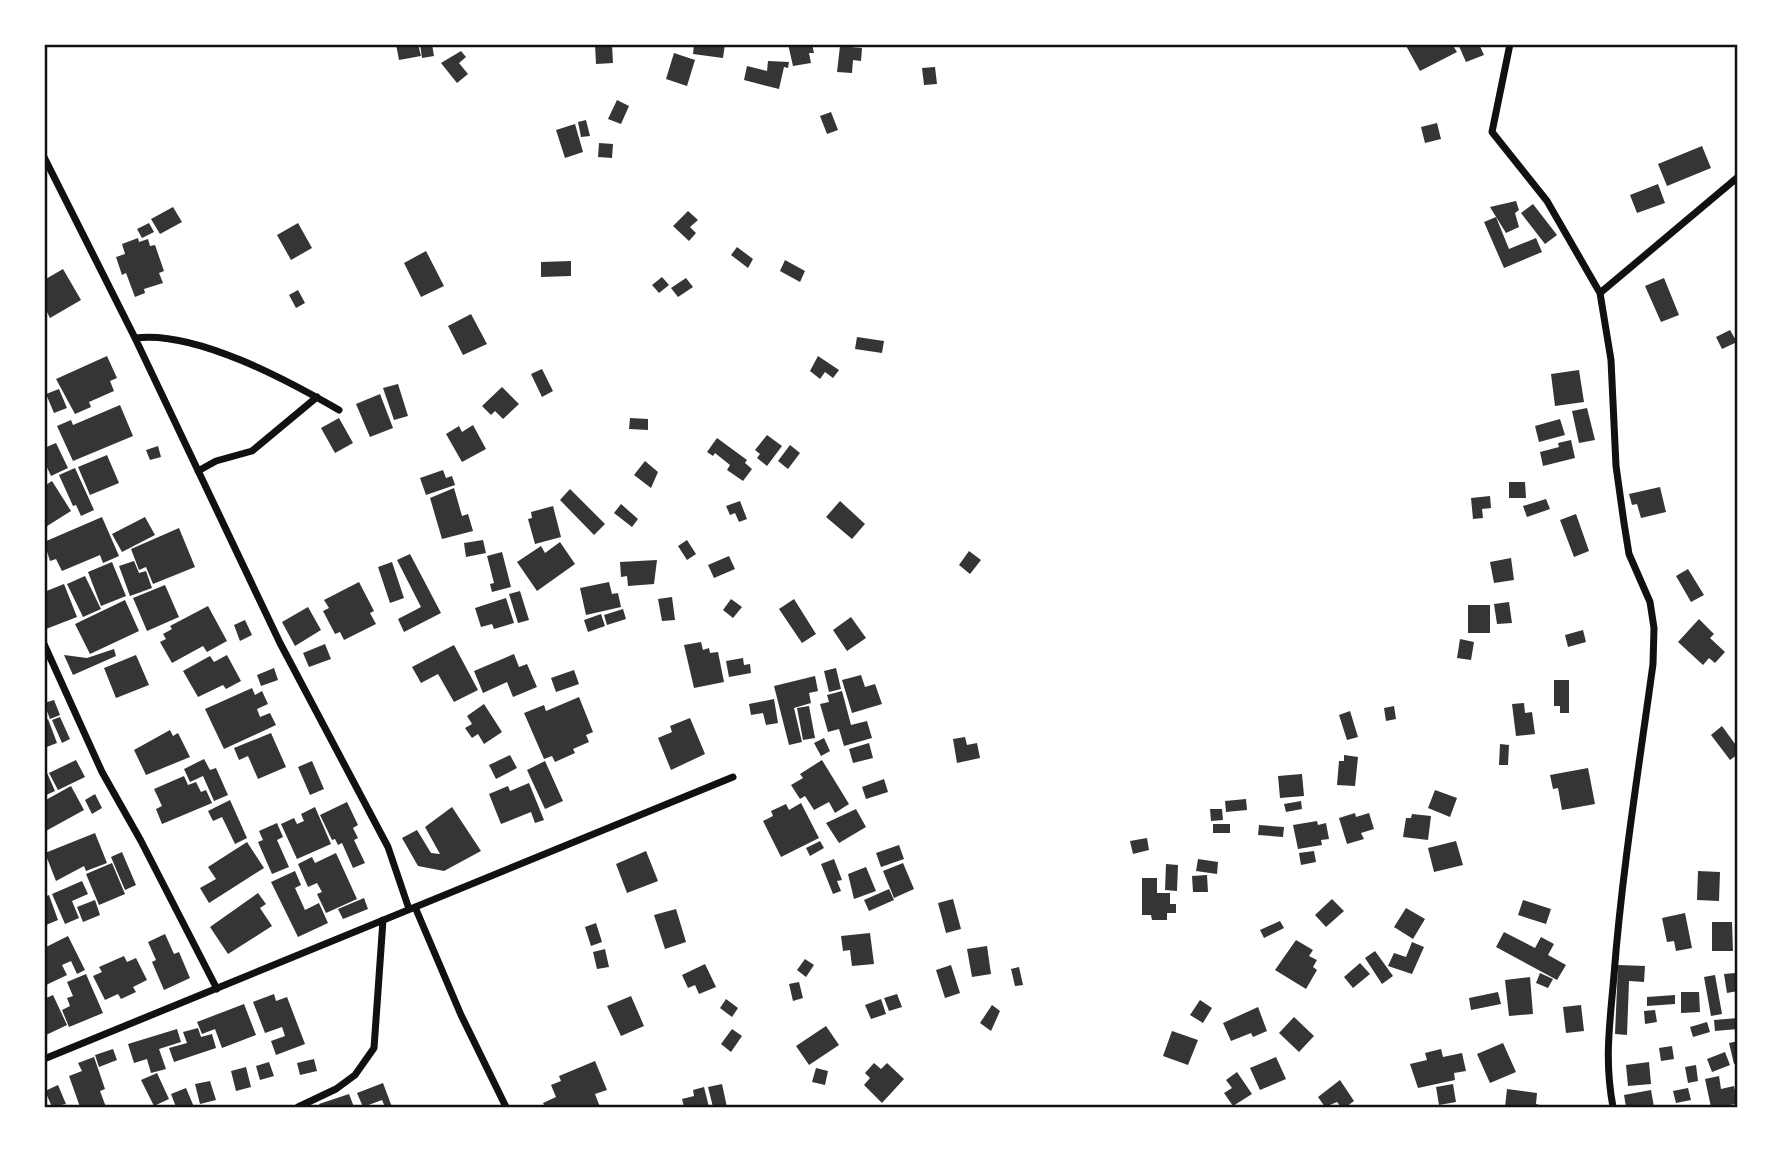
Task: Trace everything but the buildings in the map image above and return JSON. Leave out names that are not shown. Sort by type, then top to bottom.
[{"type":"street","points":[[1510,44],[1492,132],[1547,201],[1600,293],[1611,360],[1616,466],[1624,523],[1629,554],[1650,602],[1654,628],[1653,664],[1618,916],[1606,1038],[1607,1078],[1613,1107]]},
{"type":"street","points":[[44,157],[135,338],[280,643],[388,847],[460,1016],[506,1107]]},
{"type":"street","points":[[1600,293],[1738,177]]},
{"type":"street","points":[[135,338],[159,335],[186,341],[278,375],[339,410]]},
{"type":"street","points":[[198,471],[216,461],[252,451],[317,397]]},
{"type":"street","points":[[44,644],[102,772],[141,841],[217,989]]},
{"type":"street","points":[[44,1059],[733,777]]},
{"type":"street","points":[[298,1107],[336,1089],[355,1075],[374,1048],[383,920]]}]
